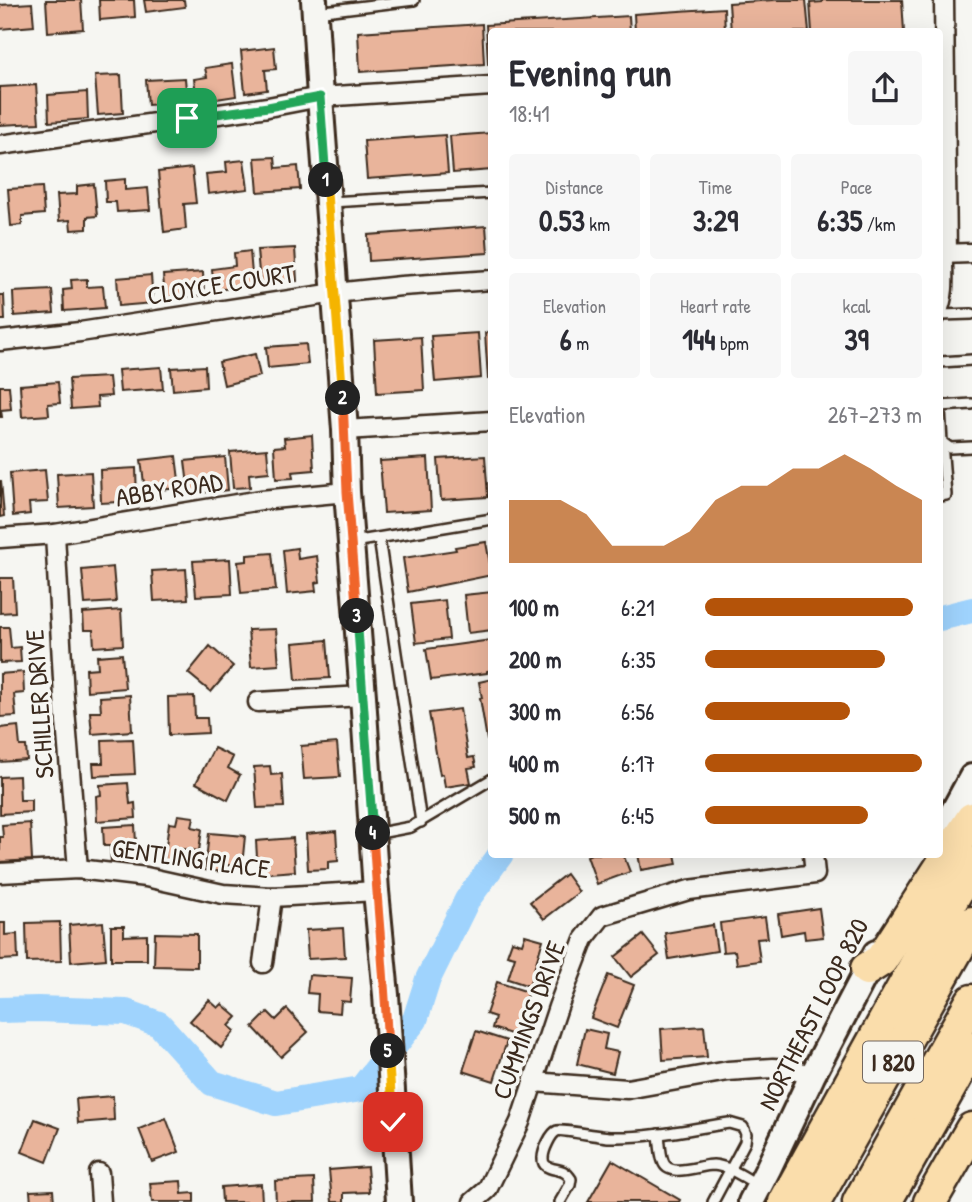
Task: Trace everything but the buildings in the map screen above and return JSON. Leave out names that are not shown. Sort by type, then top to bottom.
[{"type":"highway","points":[[867,969],[881,960],[972,819]]},
{"type":"highway","points":[[765,1197],[972,863]]},
{"type":"highway","name":"I 820","points":[[814,1202],[972,923]]},
{"type":"highway","points":[[859,1202],[972,1001]]},
{"type":"highway","points":[[886,1202],[972,1048]]},
{"type":"highway","points":[[930,1202],[972,1129]]},
{"type":"street","points":[[943,31],[944,0]]},
{"type":"street","points":[[314,6],[399,1202]]},
{"type":"street","points":[[0,145],[268,107],[320,97],[488,86]]},
{"type":"street","points":[[943,167],[943,254],[972,253]]},
{"type":"street","name":"CLOYCE COURT","points":[[0,341],[80,332],[335,293],[488,280]]},
{"type":"street","points":[[345,430],[488,421]]},
{"type":"street","name":"ABBY ROAD","points":[[0,538],[55,534],[261,500],[347,492]]},
{"type":"street","name":"SCHILLER DRIVE","points":[[55,534],[64,697],[78,869]]},
{"type":"street","points":[[258,702],[363,696]]},
{"type":"street","points":[[943,830],[972,777]]},
{"type":"street","name":"CUMMINGS DRIVE","points":[[473,1202],[487,1190],[520,1122],[584,939],[602,916],[689,890],[816,874],[814,858]]},
{"type":"street","name":"NORTHEAST LOOP 820","points":[[765,1197],[812,1076],[928,858]]},
{"type":"street","name":"GENTLING PLACE","points":[[0,873],[78,869],[146,877],[223,894],[272,897],[376,891]]},
{"type":"street","points":[[262,963],[272,897]]},
{"type":"street","points":[[533,1082],[627,1089],[773,1068],[791,1069],[812,1076]]},
{"type":"street","points":[[99,1173],[101,1202]]},
{"type":"lane","points":[[314,6],[414,0]]},
{"type":"lane","points":[[328,202],[488,193]]},
{"type":"lane","points":[[943,254],[947,293],[943,310]]},
{"type":"lane","points":[[943,316],[972,313]]},
{"type":"lane","points":[[943,362],[972,360]]},
{"type":"lane","points":[[943,408],[972,404]]},
{"type":"lane","points":[[943,443],[950,448],[972,447]]},
{"type":"lane","points":[[943,455],[946,495],[943,496]]},
{"type":"lane","points":[[351,542],[488,521]]},
{"type":"lane","points":[[379,538],[421,822]]},
{"type":"lane","points":[[373,835],[411,827],[488,781]]},
{"type":"lane","points":[[560,1202],[571,1179],[566,1172],[549,1168],[542,1158],[551,1135],[556,1131],[562,1129],[593,1136],[613,1137],[736,1124],[743,1127],[746,1142],[713,1202]]},
{"type":"lane","points":[[659,1134],[666,1168],[673,1171],[717,1166],[730,1170],[765,1197]]},
{"type":"waterway","points":[[943,617],[972,610]]},
{"type":"waterway","points":[[0,1010],[126,1012],[159,1024],[212,1083],[276,1103],[361,1089],[415,1020],[428,979],[467,900],[498,858]]},
{"type":"route","points":[[187,118],[320,97],[393,1122]]}]
